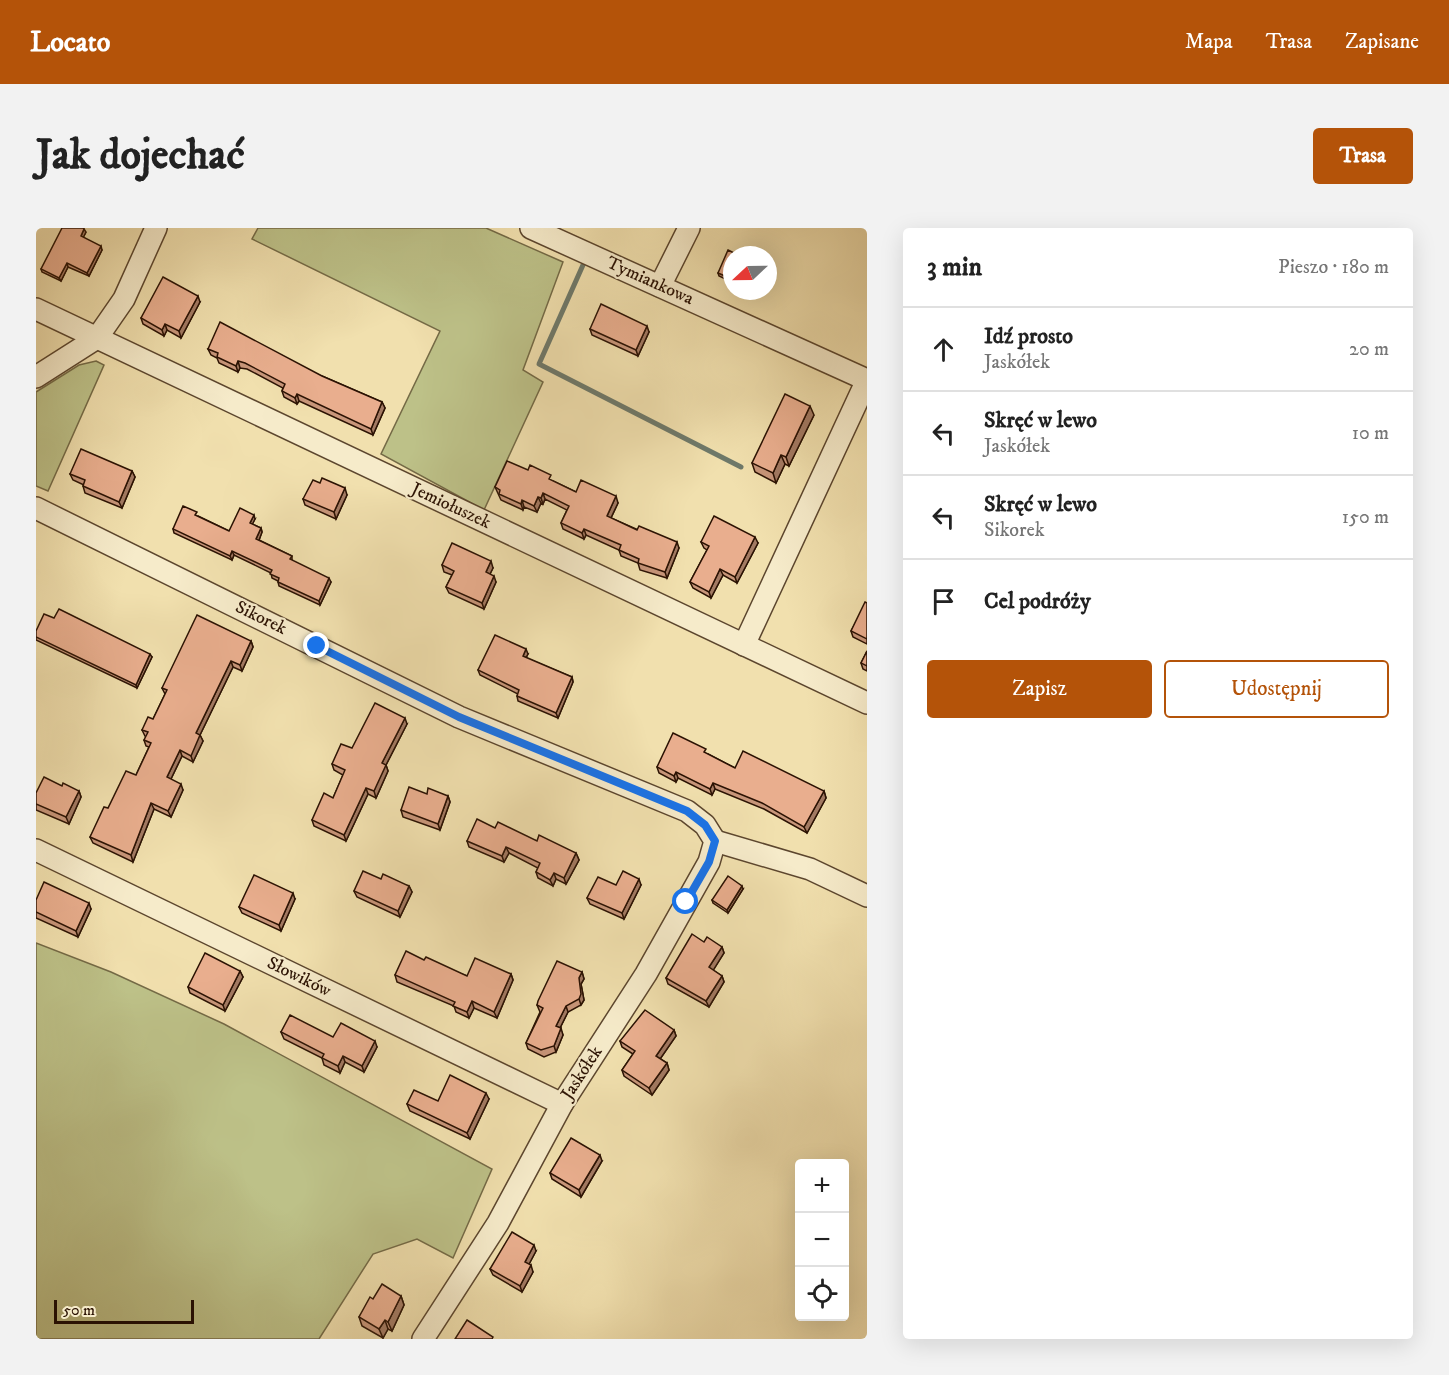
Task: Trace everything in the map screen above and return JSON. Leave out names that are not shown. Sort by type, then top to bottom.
[{"type":"street","points":[[36,377],[97,338],[124,299],[156,228]]},
{"type":"street","name":"Tymiankowa","points":[[531,228],[867,380]]},
{"type":"street","points":[[660,286],[689,228]]},
{"type":"street","name":"Jemiołuszek","points":[[36,309],[867,703]]},
{"type":"street","points":[[744,645],[867,380]]},
{"type":"street","name":"Sikorek","points":[[36,508],[459,717],[687,811],[705,825],[715,841]]},
{"type":"street","points":[[715,841],[810,869],[867,896]]},
{"type":"street","name":"Jaskółek","points":[[423,1339],[498,1223],[562,1104],[646,974],[709,862],[715,841]]},
{"type":"street","name":"Słowików","points":[[36,850],[562,1104]]},
{"type":"green space","points":[[258,228],[486,228],[563,262],[523,370],[543,382],[484,510],[381,454],[440,331],[252,239]]},
{"type":"green space","points":[[96,361],[104,365],[48,491],[36,486],[36,392],[79,365]]},
{"type":"green space","points":[[36,943],[111,972],[224,1024],[492,1169],[453,1258],[417,1239],[373,1254],[319,1339],[36,1339]]},
{"type":"building","points":[[62,228],[83,228],[81,236],[101,246],[87,273],[67,263],[59,278],[41,269]]},
{"type":"building","points":[[723,262],[723,275],[718,273]]},
{"type":"building","points":[[163,277],[198,296],[179,331],[165,324],[162,330],[141,318]]},
{"type":"building","points":[[601,304],[647,326],[636,350],[590,329]]},
{"type":"building","points":[[220,322],[322,376],[382,402],[371,429],[297,394],[295,398],[282,391],[285,384],[245,363],[238,361],[236,366],[217,357],[218,353],[208,349]]},
{"type":"building","points":[[785,394],[810,406],[786,457],[781,455],[773,473],[752,463]]},
{"type":"building","points":[[81,449],[132,471],[119,502],[83,486],[85,480],[70,474]]},
{"type":"building","points":[[507,461],[528,470],[530,465],[551,475],[549,479],[576,492],[581,480],[616,496],[607,516],[637,530],[639,526],[677,542],[665,572],[638,563],[639,559],[619,550],[621,545],[584,529],[582,533],[561,523],[569,506],[543,493],[541,498],[538,497],[534,506],[522,500],[521,504],[499,494],[500,490],[495,487]]},
{"type":"building","points":[[322,478],[345,488],[334,512],[303,499],[313,480],[320,483]]},
{"type":"building","points":[[183,506],[197,512],[195,515],[229,531],[240,508],[254,515],[250,523],[261,528],[256,539],[292,556],[290,559],[329,578],[319,601],[278,582],[279,578],[270,574],[272,570],[232,551],[230,556],[173,529]]},
{"type":"building","points":[[714,516],[755,537],[735,577],[720,569],[709,592],[690,582],[709,546],[701,542]]},
{"type":"building","points":[[452,543],[491,561],[486,572],[494,576],[482,603],[446,587],[454,571],[442,565]]},
{"type":"building","points":[[865,602],[867,603],[867,639],[851,631]]},
{"type":"building","points":[[59,609],[150,654],[136,685],[36,637],[36,631],[44,614],[54,618]]},
{"type":"building","points":[[197,615],[251,641],[240,665],[231,661],[196,733],[200,735],[191,756],[180,750],[167,777],[181,784],[168,811],[151,803],[131,855],[90,837],[104,807],[108,808],[126,771],[136,775],[151,743],[144,740],[148,732],[142,730],[148,717],[153,719],[167,690],[162,688]]},
{"type":"building","points":[[495,635],[526,649],[523,656],[572,677],[556,713],[517,696],[519,690],[478,670]]},
{"type":"building","points":[[867,651],[867,666],[861,663]]},
{"type":"building","points":[[375,703],[405,718],[382,763],[386,765],[374,791],[366,788],[344,835],[312,820],[324,793],[333,798],[345,770],[332,764],[341,744],[352,748]]},
{"type":"building","points":[[673,733],[706,749],[704,752],[735,768],[743,751],[824,791],[804,827],[762,803],[713,783],[710,789],[676,772],[674,776],[657,767]]},
{"type":"building","points":[[44,777],[79,791],[66,817],[36,804],[36,793]]},
{"type":"building","points":[[409,787],[427,794],[428,788],[448,796],[438,824],[401,810]]},
{"type":"building","points":[[477,819],[495,828],[498,822],[537,841],[539,835],[576,853],[564,878],[554,873],[550,880],[536,872],[540,863],[506,847],[502,856],[467,841]]},
{"type":"building","points":[[363,871],[381,879],[383,874],[409,886],[398,911],[354,891]]},
{"type":"building","points":[[623,871],[639,879],[622,913],[587,898],[598,877],[616,885]]},
{"type":"building","points":[[254,875],[293,893],[279,925],[239,907]]},
{"type":"building","points":[[728,876],[742,886],[727,910],[712,900]]},
{"type":"building","points":[[44,882],[89,903],[76,931],[36,912],[36,900]]},
{"type":"building","points":[[692,934],[704,942],[707,937],[722,947],[709,967],[722,976],[706,1001],[666,978]]},
{"type":"building","points":[[406,951],[424,960],[426,957],[467,976],[475,958],[511,974],[494,1012],[472,1001],[467,1012],[453,1006],[455,1002],[395,975]]},
{"type":"building","points":[[205,953],[240,971],[223,1005],[188,987]]},
{"type":"building","points":[[557,961],[582,972],[579,978],[581,994],[579,999],[566,1006],[556,1026],[561,1028],[554,1046],[541,1050],[526,1043],[543,1008],[537,1005],[538,1001]]},
{"type":"building","points":[[645,1010],[674,1030],[656,1056],[667,1063],[649,1088],[622,1070],[635,1051],[620,1041]]},
{"type":"building","points":[[290,1015],[333,1037],[341,1023],[375,1041],[362,1066],[343,1056],[338,1066],[322,1058],[324,1054],[281,1032]]},
{"type":"building","points":[[450,1075],[486,1093],[467,1133],[407,1104],[414,1090],[438,1101]]},
{"type":"building","points":[[571,1138],[600,1155],[579,1190],[550,1173]]},
{"type":"building","points":[[512,1232],[534,1245],[525,1262],[531,1265],[520,1286],[490,1269]]},
{"type":"building","points":[[382,1284],[401,1296],[388,1322],[385,1320],[379,1329],[359,1317],[370,1297],[373,1299]]},
{"type":"building","points":[[467,1320],[493,1337],[492,1339],[455,1339]]},
{"type":"waterway","points":[[583,265],[539,364],[741,467]]},
{"type":"route","points":[[317,646],[459,717],[687,811],[705,825],[715,841],[709,862],[686,902]]}]
